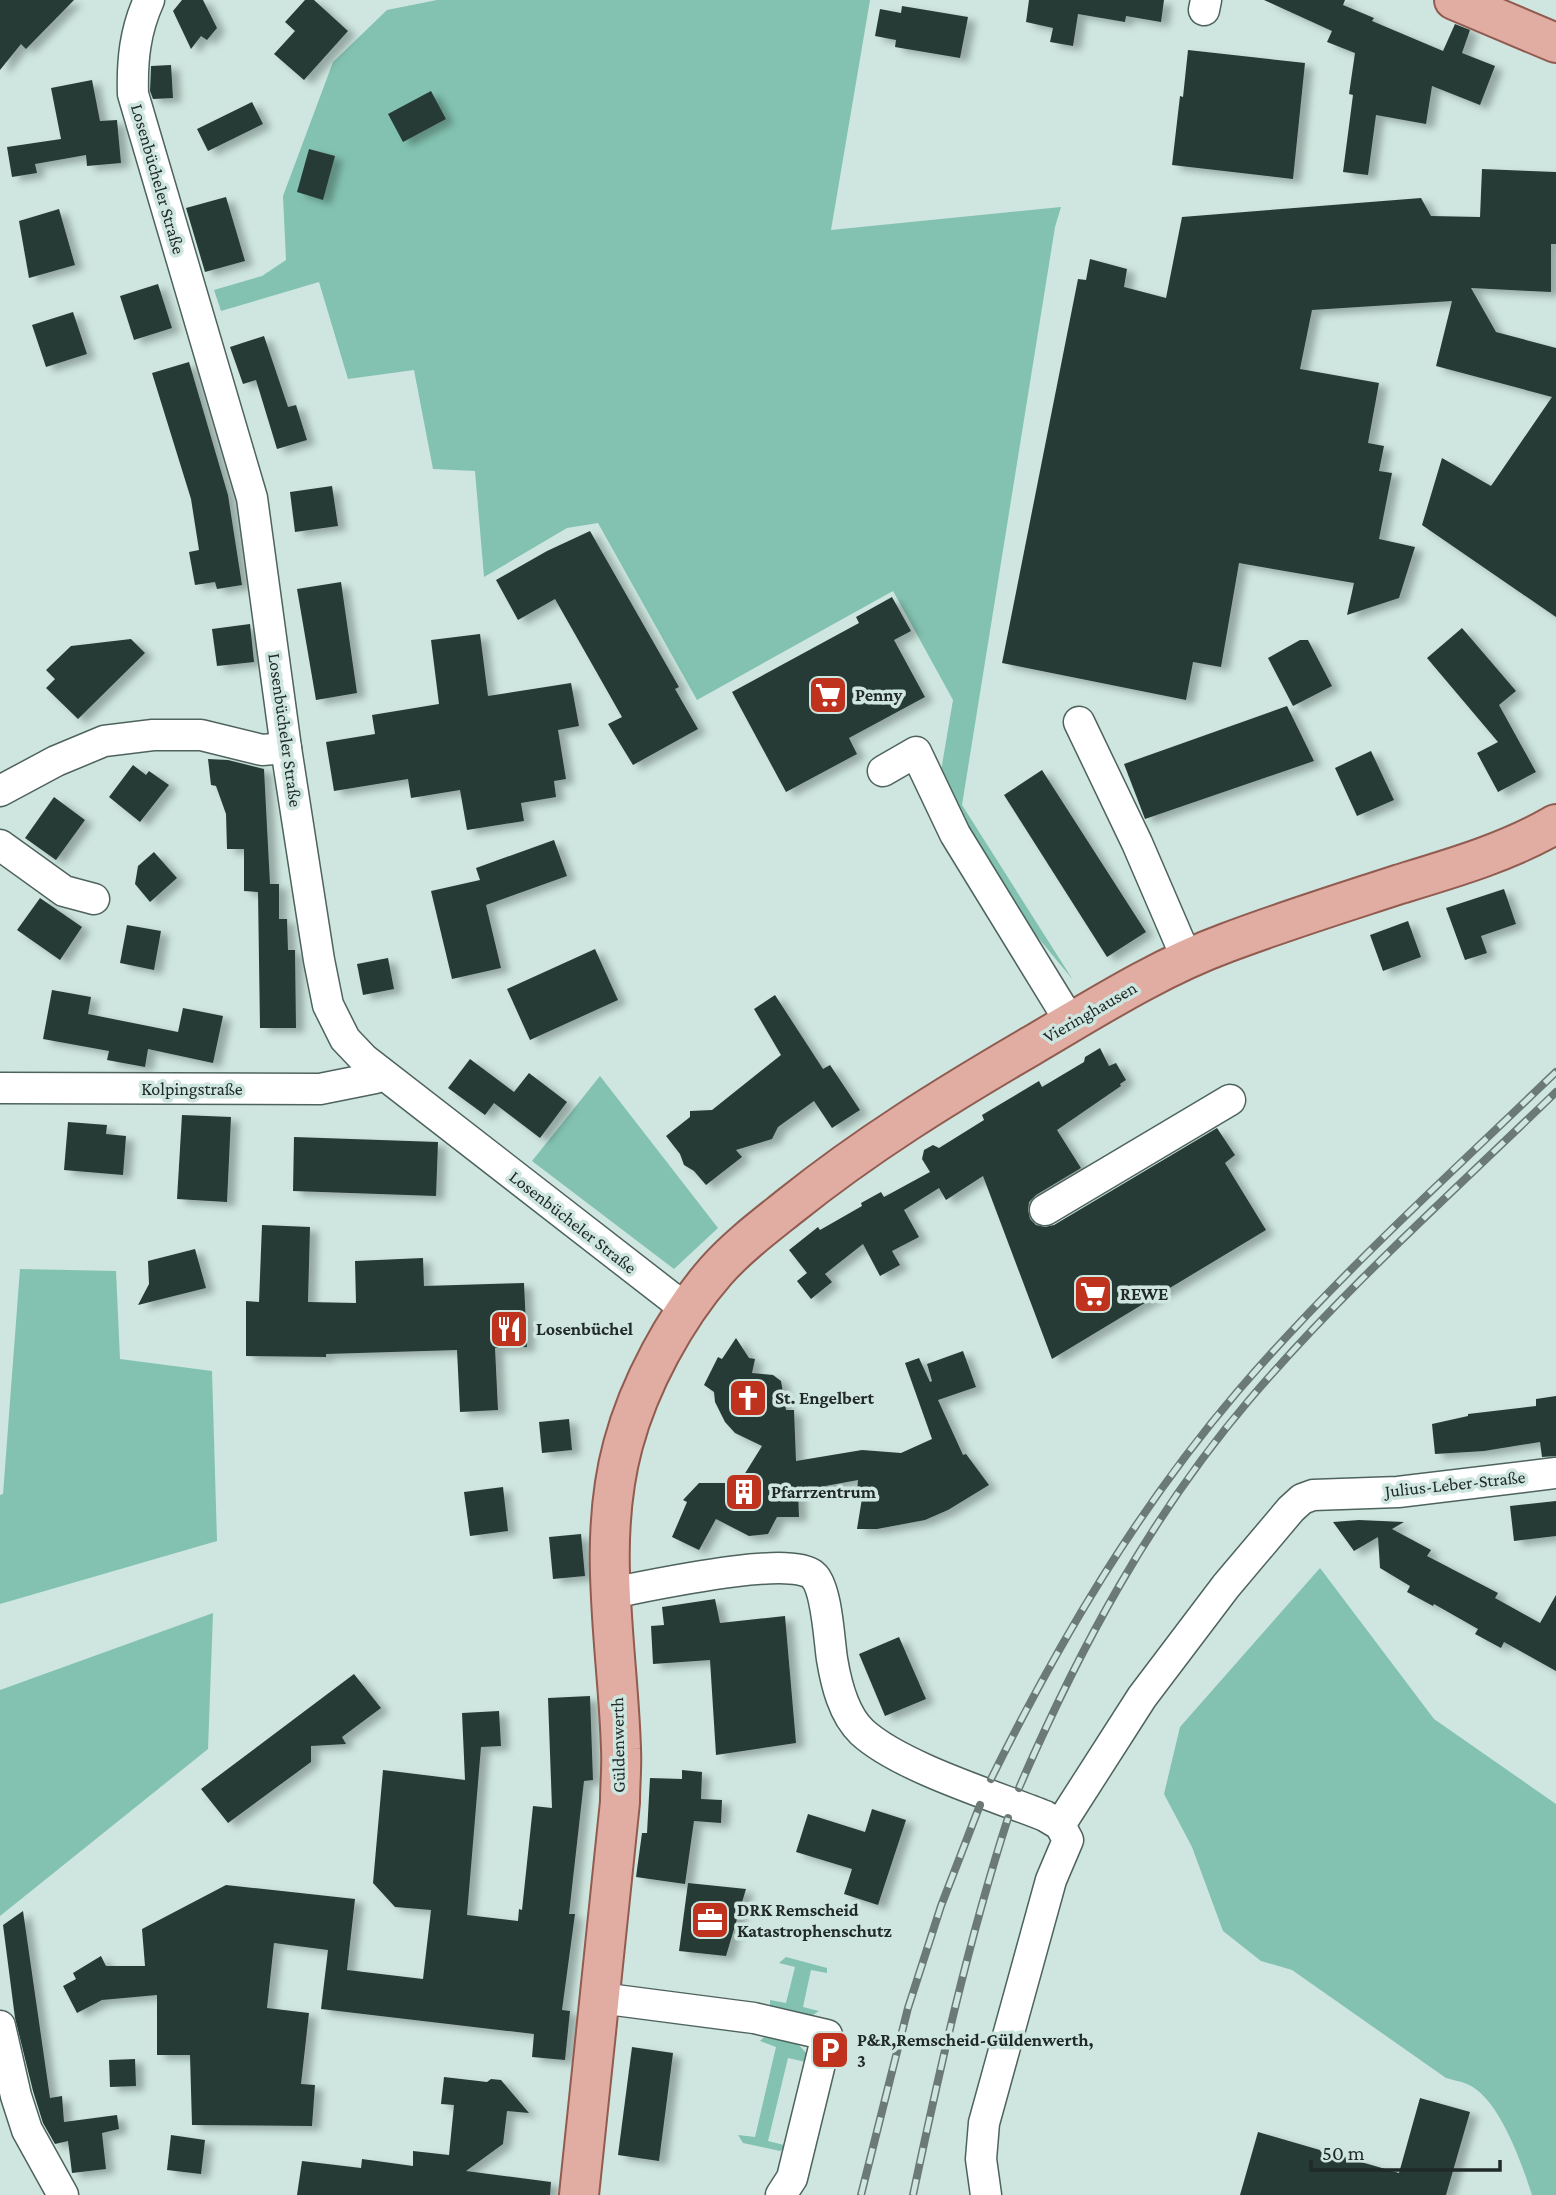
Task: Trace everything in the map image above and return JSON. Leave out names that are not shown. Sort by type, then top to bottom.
[{"type":"main road","points":[[1454,0],[1556,43]]},
{"type":"main road","name":"Vieringhausen","points":[[686,1309],[717,1269],[758,1232],[838,1168],[907,1120],[1071,1023],[1187,959],[1305,914],[1498,852],[1537,836],[1556,824]]},
{"type":"main road","name":"Güldenwerth","points":[[579,2195],[620,1802],[621,1764],[609,1529],[623,1446],[645,1386],[686,1309]]},
{"type":"street","name":"Losenbücheler Straße","points":[[149,0],[135,40],[132,64],[134,94],[252,498],[286,748],[328,1005],[345,1039],[379,1070],[686,1309]]},
{"type":"street","points":[[1079,722],[1137,843],[1187,959]]},
{"type":"street","points":[[0,791],[56,761],[104,741],[153,735],[201,734],[262,750],[286,748]]},
{"type":"street","points":[[883,771],[916,752],[955,834],[1071,1023]]},
{"type":"street","points":[[0,845],[64,891],[94,899]]},
{"type":"street","name":"Kolpingstraße","points":[[0,1088],[320,1089],[375,1078],[379,1070]]},
{"type":"street","points":[[1045,1210],[1230,1100]]},
{"type":"street","name":"Julius-Leber-Straße","points":[[1060,1825],[1142,1697],[1264,1540],[1302,1499],[1313,1495],[1398,1492],[1556,1473]]},
{"type":"street","points":[[611,1593],[721,1573],[789,1567],[803,1569],[815,1576],[820,1588],[836,1683],[846,1709],[860,1730],[911,1762],[1045,1816],[1060,1825],[1068,1840],[1051,1880],[984,2123],[981,2159],[986,2195]]},
{"type":"street","points":[[600,1998],[754,2018],[827,2035],[792,2178],[781,2195]]},
{"type":"street","points":[[0,2026],[27,2130],[63,2195]]},
{"type":"green space","points":[[437,0],[870,0],[831,230],[1061,207],[1055,227],[962,805],[1073,980],[1007,900],[940,777],[953,700],[893,591],[697,700],[598,523],[567,528],[484,577],[475,471],[433,469],[414,370],[348,379],[319,282],[221,311],[214,290],[262,276],[286,260],[283,196],[333,62],[387,10]]},
{"type":"green space","points":[[600,1076],[718,1228],[674,1269],[532,1161]]},
{"type":"green space","points":[[20,1269],[116,1271],[120,1359],[212,1371],[217,1541],[0,1604],[0,1495],[3,1494]]},
{"type":"green space","points":[[1320,1568],[1434,1719],[1556,1804],[1556,2195],[1532,2195],[1508,2133],[1479,2091],[1467,2084],[1446,2078],[1292,1970],[1261,1961],[1223,1931],[1192,1847],[1164,1794],[1180,1727]]},
{"type":"green space","points":[[213,1613],[208,1749],[0,1916],[0,1690]]},
{"type":"green space","points":[[786,1957],[827,1968],[827,1973],[811,1970],[803,2007],[819,2011],[810,2017],[770,2006],[770,2000],[786,2003],[795,1967],[779,1963]]},
{"type":"green space","points":[[764,2037],[798,2044],[808,2055],[806,2062],[788,2058],[768,2141],[788,2146],[780,2151],[743,2143],[738,2135],[755,2137],[776,2047],[760,2041]]},
{"type":"building","points":[[0,0],[74,0],[26,49],[21,44],[0,70]]},
{"type":"building","points":[[182,0],[203,0],[217,28],[207,40],[201,36],[191,49],[173,11]]},
{"type":"building","points":[[305,0],[314,0],[348,31],[304,80],[274,54],[295,31],[285,22]]},
{"type":"building","points":[[1029,0],[1164,0],[1161,22],[1126,16],[1125,22],[1078,14],[1073,46],[1050,42],[1053,28],[1026,22]]},
{"type":"building","points":[[1264,0],[1345,0],[1343,5],[1374,18],[1372,21],[1443,51],[1455,24],[1470,30],[1462,53],[1495,66],[1480,105],[1432,86],[1426,124],[1376,115],[1368,175],[1343,172],[1353,95],[1349,94],[1355,53],[1327,42],[1332,31]]},
{"type":"building","points":[[902,6],[968,17],[960,58],[895,47],[896,40],[875,36],[880,9],[901,13]]},
{"type":"building","points":[[1188,50],[1305,63],[1293,179],[1172,165]]},
{"type":"building","points":[[171,65],[173,98],[153,99],[150,91],[151,66]]},
{"type":"building","points":[[92,80],[100,121],[117,120],[121,163],[87,166],[86,155],[35,164],[37,173],[12,177],[7,147],[61,139],[51,88]]},
{"type":"building","points":[[431,91],[446,119],[403,142],[388,114]]},
{"type":"building","points":[[252,102],[263,124],[208,151],[197,129]]},
{"type":"building","points":[[309,149],[335,156],[323,200],[297,192]]},
{"type":"building","points":[[1482,169],[1556,172],[1556,244],[1551,244],[1551,292],[1471,288],[1496,332],[1556,348],[1556,617],[1422,525],[1442,458],[1491,486],[1552,397],[1436,366],[1452,301],[1312,310],[1300,369],[1379,383],[1368,443],[1384,446],[1379,471],[1392,473],[1379,539],[1415,547],[1399,598],[1347,615],[1354,583],[1239,563],[1221,667],[1193,662],[1186,700],[1002,663],[1078,279],[1086,280],[1090,259],[1127,269],[1124,287],[1166,298],[1182,217],[1421,198],[1431,216],[1480,217]]},
{"type":"building","points":[[226,197],[245,261],[205,272],[186,208]]},
{"type":"building","points":[[59,209],[75,265],[29,278],[19,221]]},
{"type":"building","points":[[158,284],[172,328],[134,340],[120,296]]},
{"type":"building","points":[[73,312],[87,354],[46,367],[32,325]]},
{"type":"building","points":[[264,336],[288,407],[296,405],[307,440],[277,449],[256,380],[243,384],[230,347]]},
{"type":"building","points":[[189,362],[228,495],[242,585],[217,589],[215,582],[195,585],[189,552],[199,550],[191,499],[152,373]]},
{"type":"building","points":[[332,486],[338,526],[295,532],[290,492]]},
{"type":"building","points":[[590,531],[679,687],[675,689],[698,729],[633,765],[608,724],[622,717],[555,599],[518,620],[496,580],[547,551]]},
{"type":"building","points":[[341,582],[357,693],[316,700],[297,589]]},
{"type":"building","name":"Penny","points":[[892,597],[911,631],[894,640],[925,697],[849,738],[857,754],[786,792],[732,692],[859,623],[856,617]]},
{"type":"building","points":[[250,624],[254,662],[217,666],[212,629]]},
{"type":"building","points":[[1462,628],[1516,691],[1499,705],[1536,772],[1498,792],[1477,753],[1498,742],[1427,658]]},
{"type":"building","points":[[480,634],[488,696],[571,683],[579,726],[558,730],[566,779],[554,781],[556,797],[521,803],[524,821],[467,830],[460,790],[411,798],[408,779],[334,791],[326,742],[375,734],[372,715],[439,704],[431,640]]},
{"type":"building","points":[[131,639],[145,653],[78,719],[46,688],[55,679],[46,670],[71,646]]},
{"type":"building","points":[[1300,640],[1308,640],[1332,686],[1293,706],[1268,658]]},
{"type":"building","points":[[1287,706],[1314,761],[1145,819],[1124,764]]},
{"type":"building","points":[[1371,751],[1394,800],[1357,816],[1335,768]]},
{"type":"building","points":[[208,759],[228,760],[264,769],[270,884],[279,884],[279,919],[287,919],[288,950],[295,950],[296,1028],[260,1028],[258,892],[244,891],[244,849],[227,849],[226,814],[216,786],[211,785]]},
{"type":"building","points":[[133,765],[146,775],[149,771],[169,785],[140,822],[109,797]]},
{"type":"building","points":[[1042,770],[1146,932],[1107,957],[1004,795]]},
{"type":"building","points":[[54,797],[85,820],[56,860],[25,838]]},
{"type":"building","points":[[554,840],[567,876],[486,905],[501,968],[452,979],[431,891],[480,880],[476,868]]},
{"type":"building","points":[[154,852],[177,878],[150,902],[135,884],[138,866]]},
{"type":"building","points":[[1504,889],[1516,924],[1481,936],[1487,953],[1465,960],[1446,908]]},
{"type":"building","points":[[40,898],[82,927],[60,960],[17,930]]},
{"type":"building","points":[[1408,921],[1421,957],[1383,971],[1370,935]]},
{"type":"building","points":[[127,925],[161,931],[154,970],[120,963]]},
{"type":"building","points":[[595,949],[618,1000],[530,1040],[507,989]]},
{"type":"building","points":[[388,958],[394,989],[363,995],[357,964]]},
{"type":"building","points":[[52,990],[91,997],[88,1014],[178,1032],[183,1008],[223,1016],[213,1063],[148,1049],[145,1067],[107,1060],[109,1051],[43,1039]]},
{"type":"building","points":[[775,995],[823,1069],[830,1065],[860,1110],[832,1128],[814,1101],[778,1127],[772,1139],[736,1150],[742,1157],[706,1185],[694,1171],[684,1165],[680,1154],[666,1136],[690,1117],[690,1111],[712,1110],[781,1055],[754,1009]]},
{"type":"building","points":[[1100,1048],[1109,1066],[1116,1063],[1126,1080],[1057,1130],[1081,1168],[1029,1202],[1030,1219],[1036,1225],[1054,1225],[1217,1128],[1235,1155],[1225,1163],[1266,1230],[1052,1359],[983,1176],[946,1200],[939,1188],[904,1210],[919,1237],[892,1251],[900,1265],[880,1276],[863,1244],[825,1274],[832,1282],[811,1299],[797,1281],[807,1273],[789,1250],[818,1227],[820,1230],[862,1206],[861,1203],[881,1192],[884,1197],[930,1172],[922,1159],[924,1150],[933,1145],[939,1148],[984,1120],[982,1115],[1039,1081],[1042,1087],[1084,1062],[1085,1057]]},
{"type":"building","points":[[470,1059],[514,1092],[529,1073],[567,1102],[540,1138],[494,1103],[485,1115],[448,1088]]},
{"type":"building","points":[[182,1115],[231,1117],[227,1202],[177,1199]]},
{"type":"building","points":[[68,1122],[107,1125],[106,1134],[126,1136],[123,1175],[64,1170]]},
{"type":"building","points":[[294,1137],[438,1142],[436,1196],[293,1191]]},
{"type":"building","points":[[262,1225],[310,1227],[308,1302],[356,1303],[355,1261],[423,1258],[424,1286],[524,1283],[527,1347],[495,1348],[498,1410],[460,1412],[457,1350],[326,1354],[326,1357],[246,1356],[246,1301],[259,1302]]},
{"type":"building","points":[[195,1249],[206,1288],[138,1305],[149,1284],[148,1261]]},
{"type":"building","points":[[736,1338],[749,1358],[755,1359],[752,1373],[773,1375],[781,1381],[786,1410],[794,1410],[796,1461],[862,1450],[901,1453],[932,1439],[905,1363],[919,1358],[930,1382],[932,1381],[927,1364],[963,1351],[976,1387],[938,1400],[963,1455],[966,1454],[989,1485],[948,1510],[925,1520],[877,1529],[857,1529],[863,1492],[857,1492],[858,1480],[798,1491],[799,1517],[777,1517],[768,1534],[749,1536],[716,1519],[699,1550],[672,1537],[687,1502],[683,1500],[699,1483],[739,1483],[762,1446],[735,1433],[725,1422],[715,1402],[714,1392],[704,1385],[718,1357],[722,1359]]},
{"type":"building","points":[[1556,1396],[1556,1456],[1542,1457],[1540,1442],[1484,1451],[1435,1454],[1432,1424],[1468,1414],[1536,1406],[1536,1399]]},
{"type":"building","points":[[569,1419],[572,1450],[542,1453],[539,1422]]},
{"type":"building","points":[[503,1487],[508,1531],[470,1536],[464,1492]]},
{"type":"building","points":[[1556,1501],[1556,1536],[1514,1541],[1510,1506]]},
{"type":"building","points":[[1333,1522],[1404,1522],[1392,1529],[1431,1550],[1427,1556],[1498,1593],[1495,1598],[1540,1623],[1556,1595],[1556,1671],[1504,1642],[1501,1648],[1475,1634],[1478,1629],[1407,1592],[1410,1586],[1380,1568],[1378,1537],[1354,1551]]},
{"type":"building","points":[[581,1534],[585,1576],[553,1579],[549,1537]]},
{"type":"building","points":[[715,1599],[720,1623],[785,1616],[796,1743],[716,1755],[710,1660],[653,1664],[651,1626],[664,1625],[662,1607]]},
{"type":"building","points":[[899,1637],[926,1699],[885,1716],[859,1654]]},
{"type":"building","points":[[354,1674],[381,1708],[342,1737],[346,1744],[311,1746],[311,1762],[228,1823],[201,1789]]},
{"type":"building","points":[[590,1696],[593,1780],[584,1781],[569,1914],[575,1914],[562,2010],[570,2011],[565,2060],[532,2057],[534,2034],[321,2009],[328,1950],[274,1943],[267,2008],[309,2013],[301,2084],[315,2085],[312,2126],[192,2125],[190,2055],[157,2055],[157,1995],[102,2000],[77,2013],[63,1986],[76,1979],[73,1973],[101,1956],[106,1966],[145,1966],[142,1929],[226,1885],[355,1899],[347,1970],[423,1979],[431,1910],[395,1907],[373,1883],[383,1770],[465,1780],[462,1713],[499,1711],[501,1746],[481,1747],[467,1915],[518,1921],[519,1909],[522,1910],[533,1806],[552,1808],[548,1698]]},
{"type":"building","points":[[682,1770],[702,1772],[701,1799],[722,1800],[721,1823],[694,1821],[685,1884],[636,1877],[642,1833],[647,1833],[650,1778],[682,1779]]},
{"type":"building","points":[[872,1809],[906,1820],[878,1905],[844,1894],[852,1869],[796,1852],[808,1814],[865,1832]]},
{"type":"building","name":"DRK Remscheid Katastrophenschutz","points":[[688,1883],[746,1889],[726,1956],[679,1951]]},
{"type":"building","points":[[23,1911],[50,2098],[62,2096],[64,2122],[117,2115],[119,2129],[102,2133],[106,2169],[72,2173],[68,2141],[55,2144],[43,2123],[15,2018],[3,1925]]},
{"type":"building","points":[[632,2047],[673,2053],[659,2161],[618,2155]]},
{"type":"building","points":[[135,2059],[136,2086],[110,2087],[109,2060]]},
{"type":"building","points":[[444,2077],[487,2082],[491,2079],[501,2080],[529,2113],[507,2111],[503,2144],[466,2171],[551,2182],[550,2195],[297,2195],[302,2161],[361,2168],[362,2159],[413,2166],[413,2151],[449,2155],[454,2105],[441,2104]]},
{"type":"building","points":[[1420,2098],[1470,2112],[1446,2195],[1240,2195],[1258,2132],[1399,2173]]},
{"type":"building","points":[[171,2135],[205,2140],[201,2174],[167,2170]]},
{"type":"railway","points":[[991,1779],[1044,1676],[1102,1577],[1166,1482],[1201,1436],[1275,1349],[1314,1308],[1393,1228],[1556,1072]]},
{"type":"railway","points":[[1019,1788],[1092,1634],[1149,1536],[1214,1443],[1323,1319],[1399,1242],[1556,1092]]},
{"type":"railway","points":[[861,2195],[908,2008],[941,1906],[980,1805]]},
{"type":"railway","points":[[913,2195],[967,1958],[1008,1818]]},
{"type":"place","name":"Penny","points":[[828,695]]},
{"type":"place","name":"REWE","points":[[1093,1294]]},
{"type":"place","name":"Losenbüchel","points":[[509,1329]]},
{"type":"place","name":"St. Engelbert","points":[[748,1398]]},
{"type":"place","name":"Pfarrzentrum","points":[[744,1492]]},
{"type":"place","name":"DRK Remscheid Katastrophenschutz","points":[[710,1920]]},
{"type":"place","name":"P&R,Remscheid-Güldenwerth, 3","points":[[830,2050]]}]
